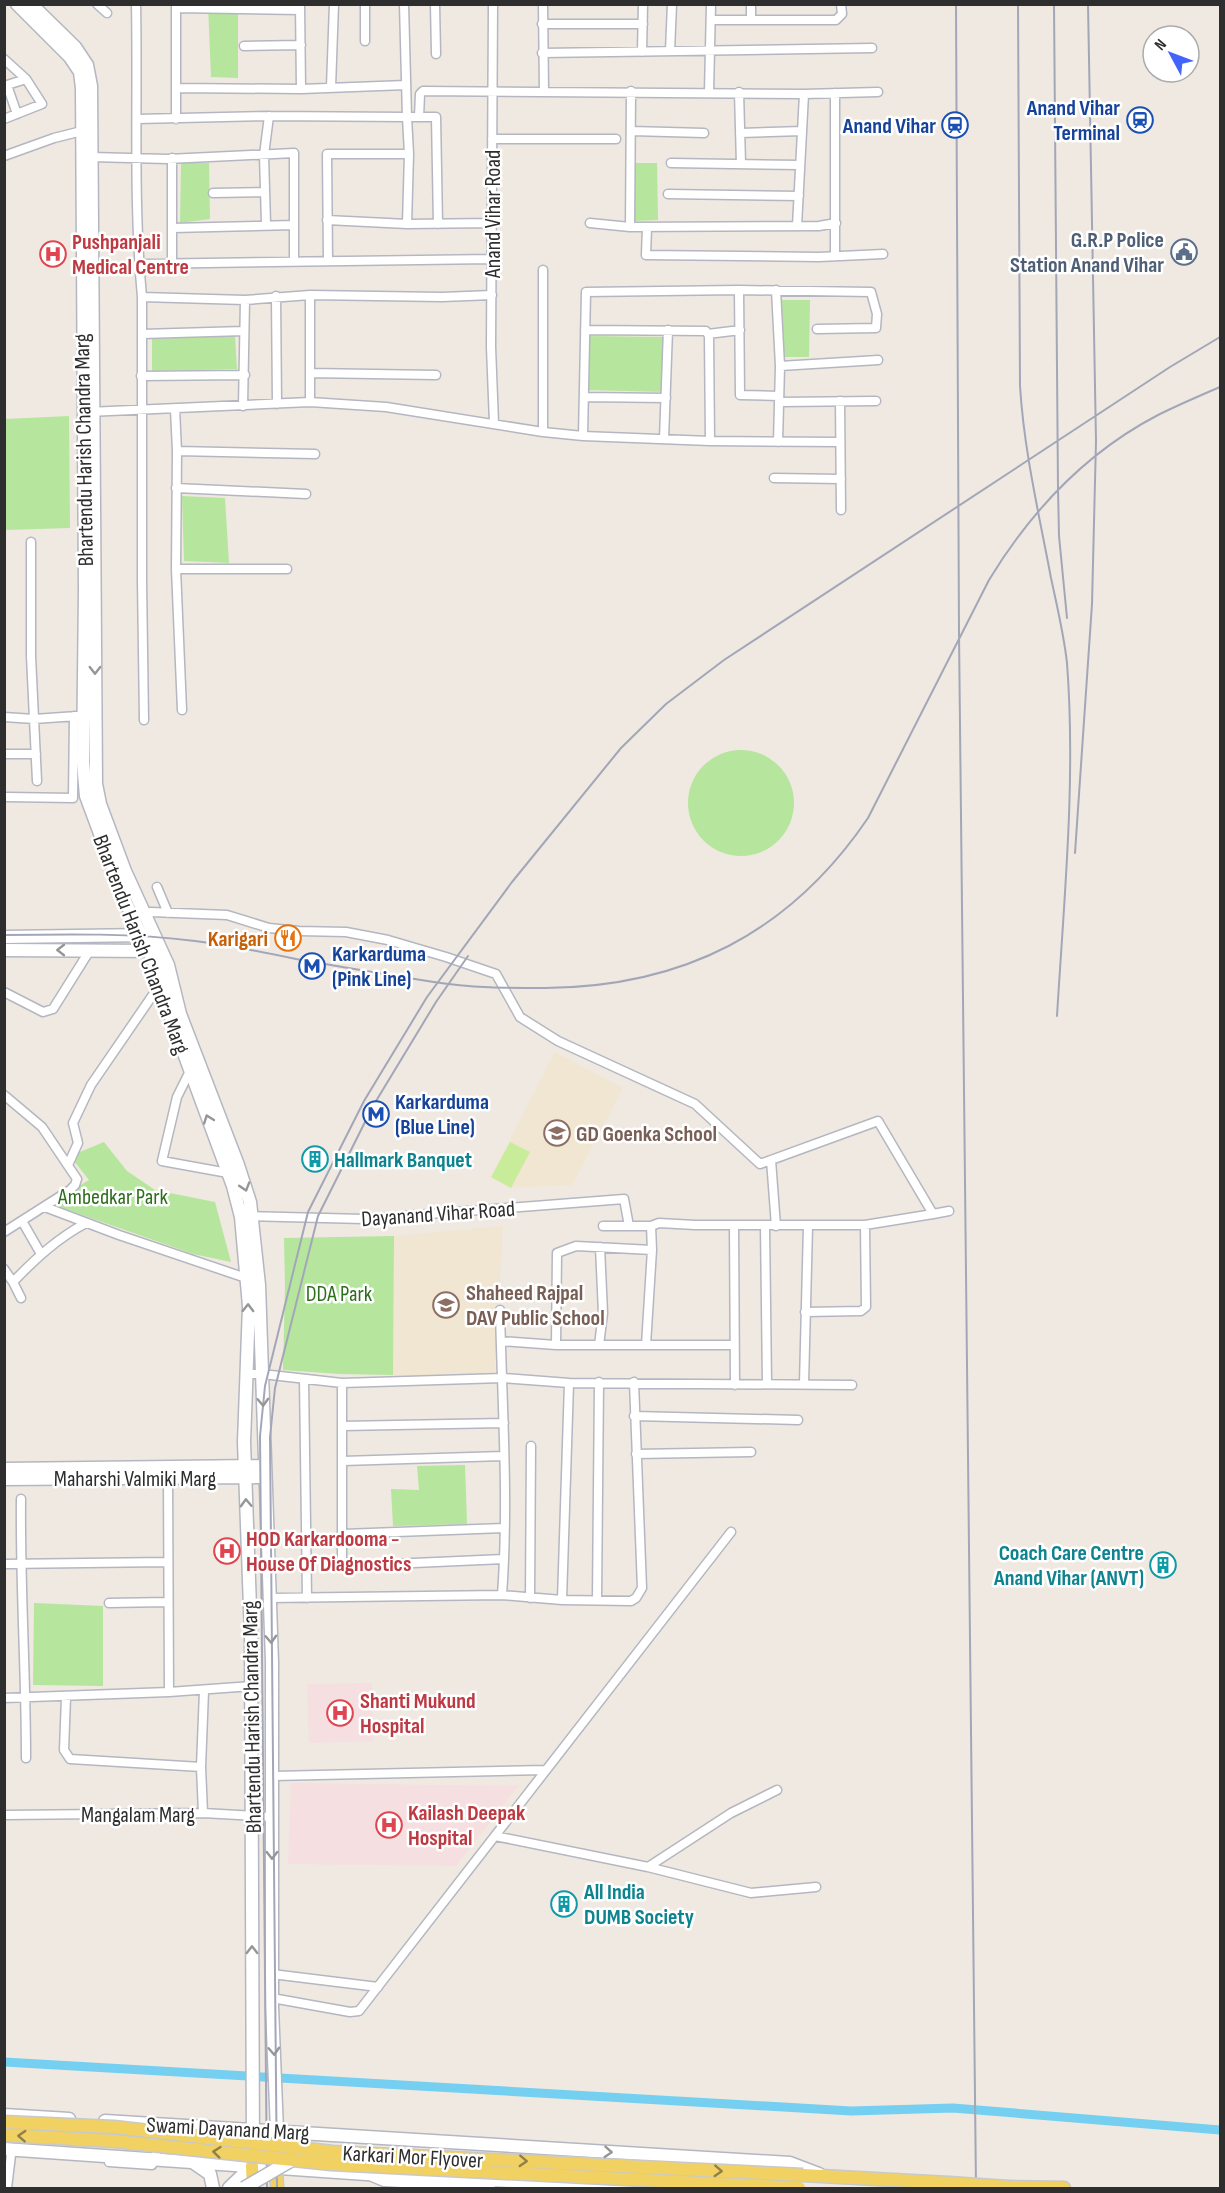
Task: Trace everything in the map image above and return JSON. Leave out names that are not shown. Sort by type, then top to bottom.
[{"type":"main road","name":"Bhartendu Harish Chandra Marg","points":[[16,4],[31,7],[75,47],[87,65],[91,86],[84,716],[96,784],[100,804],[125,870],[138,914],[141,936],[161,983],[190,1071],[246,1216],[259,1285],[273,1776],[272,2002],[277,2130]]},
{"type":"main road","name":"Bhartendu Harish Chandra Marg","points":[[31,7],[80,72],[88,412]]},
{"type":"main road","name":"Bhartendu Harish Chandra Marg","points":[[138,914],[154,935],[168,965],[180,1014],[250,1202],[246,1216],[246,1278],[249,1306],[245,1471],[252,1686],[254,2129]]},
{"type":"main road","points":[[4,937],[154,935]]},
{"type":"main road","points":[[4,950],[161,951]]},
{"type":"main road","name":"Maharshi Valmiki Marg","points":[[4,1469],[265,1472]]},
{"type":"main road","name":"Maharshi Valmiki Marg","points":[[4,1479],[168,1479],[245,1471]]},
{"type":"main road","name":"Swami Dayanand Marg","points":[[4,2115],[790,2163],[822,2175]]},
{"type":"main road","name":"Karkari Mor Flyover","points":[[4,2122],[114,2127],[333,2152],[822,2175]]},
{"type":"main road","points":[[253,2188],[254,2129]]},
{"type":"main road","points":[[277,2130],[277,2188]]},
{"type":"main road","name":"Karkari Mor Flyover","points":[[4,2135],[113,2141],[331,2164],[811,2188]]},
{"type":"main road","name":"Swami Dayanand Marg","points":[[7,2153],[155,2159],[366,2174],[659,2188]]},
{"type":"main road","points":[[244,2188],[292,2160]]},
{"type":"main road","points":[[192,2162],[210,2174],[213,2188]]},
{"type":"main road","points":[[229,2188],[252,2166]]},
{"type":"main road","points":[[822,2175],[1008,2187],[1064,2188]]},
{"type":"street","points":[[97,4],[107,14]]},
{"type":"street","points":[[136,4],[136,159],[142,297],[144,720]]},
{"type":"street","points":[[332,87],[334,4]]},
{"type":"street","points":[[365,4],[365,41]]},
{"type":"street","points":[[404,4],[409,154],[407,224]]},
{"type":"street","points":[[435,4],[436,54]]},
{"type":"street","name":"Anand Vihar Road","points":[[493,4],[494,423]]},
{"type":"street","points":[[543,4],[544,92]]},
{"type":"street","points":[[642,52],[643,4]]},
{"type":"street","points":[[670,51],[672,4]]},
{"type":"street","points":[[709,92],[711,4]]},
{"type":"street","points":[[751,4],[751,20]]},
{"type":"street","points":[[711,20],[836,20],[842,14],[841,4]]},
{"type":"street","points":[[176,119],[176,6],[300,7],[301,89]]},
{"type":"street","points":[[542,24],[643,24]]},
{"type":"street","points":[[244,46],[301,45]]},
{"type":"street","points":[[542,53],[872,48]]},
{"type":"street","points":[[4,59],[26,79],[42,104],[4,119]]},
{"type":"street","points":[[16,114],[6,86],[26,79]]},
{"type":"street","points":[[176,88],[301,89],[406,85]]},
{"type":"street","points":[[419,117],[420,93],[423,91],[804,94],[878,92]]},
{"type":"street","points":[[630,227],[631,91]]},
{"type":"street","points":[[739,92],[741,164]]},
{"type":"street","points":[[835,93],[835,256]]},
{"type":"street","points":[[797,226],[804,94]]},
{"type":"street","points":[[137,119],[268,116],[436,117],[438,224]]},
{"type":"street","points":[[266,224],[264,155],[268,116]]},
{"type":"street","points":[[4,156],[82,130]]},
{"type":"street","points":[[631,131],[704,133]]},
{"type":"street","points":[[740,133],[802,131]]},
{"type":"street","points":[[492,139],[616,140]]},
{"type":"street","points":[[91,157],[136,159],[294,153],[294,261]]},
{"type":"street","points":[[328,260],[327,154],[409,154]]},
{"type":"street","points":[[172,158],[172,263]]},
{"type":"street","points":[[671,163],[800,165]]},
{"type":"street","points":[[213,193],[264,192]]},
{"type":"street","points":[[668,195],[798,196]]},
{"type":"street","points":[[327,220],[407,224],[493,223]]},
{"type":"street","points":[[590,223],[648,227],[797,226],[836,223]]},
{"type":"street","points":[[172,228],[294,225]]},
{"type":"street","points":[[648,227],[646,255],[883,254]]},
{"type":"street","points":[[139,264],[492,259]]},
{"type":"street","points":[[543,270],[543,432]]},
{"type":"street","points":[[583,436],[586,292],[739,290],[871,292],[877,314],[876,328],[817,329]]},
{"type":"street","points":[[739,290],[740,395],[779,399],[876,401]]},
{"type":"street","points":[[776,290],[780,366],[778,442]]},
{"type":"street","points":[[142,297],[245,300],[310,295],[492,296]]},
{"type":"street","points":[[310,295],[310,402]]},
{"type":"street","points":[[276,296],[277,404]]},
{"type":"street","points":[[243,406],[245,300]]},
{"type":"street","points":[[585,330],[702,330],[708,334],[740,330]]},
{"type":"street","points":[[664,439],[668,330]]},
{"type":"street","points":[[142,334],[244,331]]},
{"type":"street","points":[[708,334],[710,441]]},
{"type":"street","points":[[780,366],[878,360]]},
{"type":"street","points":[[310,373],[436,375]]},
{"type":"street","points":[[141,376],[245,375]]},
{"type":"street","points":[[585,397],[666,398]]},
{"type":"street","points":[[840,401],[842,510]]},
{"type":"street","points":[[88,412],[310,402],[386,407],[543,432],[583,436],[710,441],[840,442]]},
{"type":"street","points":[[175,409],[176,569],[182,710]]},
{"type":"street","points":[[177,451],[315,454]]},
{"type":"street","points":[[774,478],[841,479]]},
{"type":"street","points":[[176,488],[306,494]]},
{"type":"street","points":[[31,542],[31,656],[38,781]]},
{"type":"street","points":[[176,569],[287,569]]},
{"type":"street","points":[[4,717],[34,719],[84,716],[73,798],[7,797]]},
{"type":"street","points":[[4,754],[36,754]]},
{"type":"street","points":[[157,887],[168,913]]},
{"type":"street","points":[[138,914],[227,915],[269,928],[299,932],[346,932],[388,940],[496,974],[520,1017],[558,1041],[695,1104],[760,1164],[878,1121],[933,1214]]},
{"type":"street","points":[[4,1005],[7,994],[43,1012],[50,1011],[90,950]]},
{"type":"street","points":[[68,1165],[78,1143],[74,1123],[91,1085],[161,983]]},
{"type":"street","points":[[190,1071],[177,1097],[162,1161],[228,1173]]},
{"type":"street","points":[[4,1095],[42,1127],[76,1179],[75,1185],[4,1232]]},
{"type":"street","points":[[771,1160],[776,1226]]},
{"type":"street","name":"Dayanand Vihar Road","points":[[246,1216],[364,1219],[624,1199],[629,1226]]},
{"type":"street","points":[[45,1207],[246,1278]]},
{"type":"street","points":[[603,1226],[651,1226],[658,1223],[765,1226],[866,1225],[950,1211]]},
{"type":"street","points":[[22,1221],[41,1254]]},
{"type":"street","points":[[13,1282],[63,1236],[86,1223]]},
{"type":"street","points":[[734,1225],[735,1385]]},
{"type":"street","points":[[805,1312],[864,1309],[867,1305],[866,1225]]},
{"type":"street","points":[[645,1345],[652,1250],[651,1226]]},
{"type":"street","points":[[765,1226],[767,1384]]},
{"type":"street","points":[[804,1384],[807,1226]]},
{"type":"street","points":[[556,1345],[557,1253],[576,1246],[652,1250]]},
{"type":"street","points":[[599,1345],[603,1313],[600,1247]]},
{"type":"street","points":[[4,1269],[21,1298]]},
{"type":"street","points":[[500,1310],[504,1423],[502,1595]]},
{"type":"street","points":[[501,1341],[556,1345],[734,1345]]},
{"type":"street","points":[[246,1374],[342,1383],[503,1377],[569,1383],[852,1385]]},
{"type":"street","points":[[304,1379],[307,1598]]},
{"type":"street","points":[[597,1600],[599,1382]]},
{"type":"street","points":[[269,1598],[502,1595],[562,1600],[631,1601],[636,1598],[642,1588],[634,1382]]},
{"type":"street","points":[[342,1383],[342,1559],[346,1566],[504,1559]]},
{"type":"street","points":[[562,1600],[569,1383]]},
{"type":"street","points":[[634,1416],[798,1420]]},
{"type":"street","points":[[342,1426],[504,1423]]},
{"type":"street","points":[[530,1598],[531,1446]]},
{"type":"street","points":[[636,1454],[751,1452]]},
{"type":"street","points":[[343,1461],[503,1456]]},
{"type":"street","points":[[168,1479],[169,1692]]},
{"type":"street","points":[[21,1499],[20,1564],[26,1697],[26,1758]]},
{"type":"street","points":[[343,1534],[504,1528]]},
{"type":"street","points":[[272,2002],[353,2013],[362,2007],[731,1532]]},
{"type":"street","points":[[4,1564],[168,1562]]},
{"type":"street","points":[[108,1603],[168,1602]]},
{"type":"street","points":[[4,1698],[204,1691],[252,1686]]},
{"type":"street","points":[[202,1813],[204,1691]]},
{"type":"street","points":[[66,1697],[64,1750],[70,1759],[201,1767]]},
{"type":"street","points":[[273,1776],[546,1770]]},
{"type":"street","points":[[648,1867],[731,1814],[777,1790]]},
{"type":"street","name":"Mangalam Marg","points":[[4,1815],[202,1813],[272,1817]]},
{"type":"street","points":[[495,1836],[648,1867],[751,1893],[816,1887]]},
{"type":"street","points":[[272,1974],[378,1987]]},
{"type":"street","points":[[152,2123],[157,2139],[155,2159]]},
{"type":"street","points":[[7,2153],[7,2188]]},
{"type":"street","points":[[366,2174],[384,2182],[491,2188]]},
{"type":"shaded area","name":"GD Goenka School","points":[[555,1052],[623,1088],[572,1185],[511,1188],[491,1177]]},
{"type":"shaded area","name":"Shaheed Rajpal DAV Public School","points":[[503,1226],[494,1377],[393,1375],[394,1236]]},
{"type":"shaded area","name":"Shanti Mukund Hospital","points":[[372,1683],[373,1741],[309,1743],[307,1684]]},
{"type":"shaded area","name":"Kailash Deepak Hospital","points":[[291,1783],[518,1786],[456,1866],[288,1864]]},
{"type":"green space","points":[[208,5],[238,5],[238,78],[211,77]]},
{"type":"green space","points":[[181,163],[209,163],[210,219],[180,223]]},
{"type":"green space","points":[[632,163],[657,163],[658,220],[633,221]]},
{"type":"green space","points":[[781,300],[810,300],[809,357],[779,357]]},
{"type":"green space","points":[[235,336],[237,369],[152,371],[152,339]]},
{"type":"green space","points":[[587,336],[665,337],[664,392],[586,390]]},
{"type":"green space","points":[[69,416],[70,528],[5,530],[5,419]]},
{"type":"green space","points":[[182,496],[225,498],[229,563],[184,561]]},
{"type":"green space","points":[[741,750],[761,754],[779,765],[790,783],[794,803],[790,823],[779,841],[761,852],[741,856],[721,852],[703,841],[692,823],[688,803],[692,783],[703,765],[721,754]]},
{"type":"green space","name":"Ambedkar Park","points":[[104,1142],[127,1171],[155,1190],[215,1202],[231,1262],[193,1254],[54,1205],[54,1201],[89,1180],[70,1156]]},
{"type":"green space","points":[[510,1142],[530,1152],[511,1188],[491,1177]]},
{"type":"green space","name":"DDA Park","points":[[394,1236],[393,1375],[283,1370],[284,1238]]},
{"type":"green space","points":[[465,1465],[467,1524],[393,1526],[391,1489],[419,1490],[417,1466]]},
{"type":"green space","points":[[34,1603],[103,1606],[103,1686],[33,1685]]},
{"type":"waterway","points":[[4,2062],[851,2111],[953,2108],[1220,2130]]},
{"type":"railway","points":[[956,4],[959,633],[976,2188]]},
{"type":"railway","points":[[1018,4],[1020,386],[1032,482],[1064,642],[1069,707],[1070,795],[1057,1016]]},
{"type":"railway","points":[[1054,4],[1058,489],[1059,536],[1067,618]]},
{"type":"railway","points":[[1075,853],[1092,604],[1096,441],[1088,4]]},
{"type":"railway","points":[[267,2188],[260,1436],[265,1386],[308,1212],[364,1101],[427,997],[512,882],[621,748],[666,704],[724,660],[1170,367],[1220,337]]},
{"type":"railway","points":[[4,935],[171,938],[448,984],[517,988],[595,985],[643,977],[687,964],[729,946],[768,922],[804,893],[837,858],[868,818],[989,580],[1023,530],[1042,507],[1084,466],[1132,430],[1166,411],[1220,387]]},
{"type":"railway","points":[[277,2188],[270,1437],[275,1388],[318,1216],[373,1106],[436,1002],[468,956]]},
{"type":"place","name":"Anand Vihar Terminal","points":[[1140,120]]},
{"type":"place","name":"Anand Vihar","points":[[955,125]]},
{"type":"place","name":"G.R.P Police Station Anand Vihar","points":[[1184,252]]},
{"type":"place","name":"Pushpanjali Medical Centre","points":[[53,254]]},
{"type":"place","name":"Karigari","points":[[288,938]]},
{"type":"place","name":"Karkarduma (Pink Line)","points":[[312,966]]},
{"type":"place","name":"Karkarduma (Blue Line)","points":[[376,1114]]},
{"type":"place","name":"GD Goenka School","points":[[557,1133]]},
{"type":"place","name":"Hallmark Banquet","points":[[315,1159]]},
{"type":"place","name":"Shaheed Rajpal DAV Public School","points":[[446,1305]]},
{"type":"place","name":"HOD Karkardooma - House Of Diagnostics","points":[[227,1551]]},
{"type":"place","name":"Coach Care Centre Anand Vihar (ANVT)","points":[[1163,1565]]},
{"type":"place","name":"Shanti Mukund Hospital","points":[[340,1713]]},
{"type":"place","name":"Kailash Deepak Hospital","points":[[389,1825]]},
{"type":"place","name":"All India DUMB Society","points":[[564,1904]]}]
